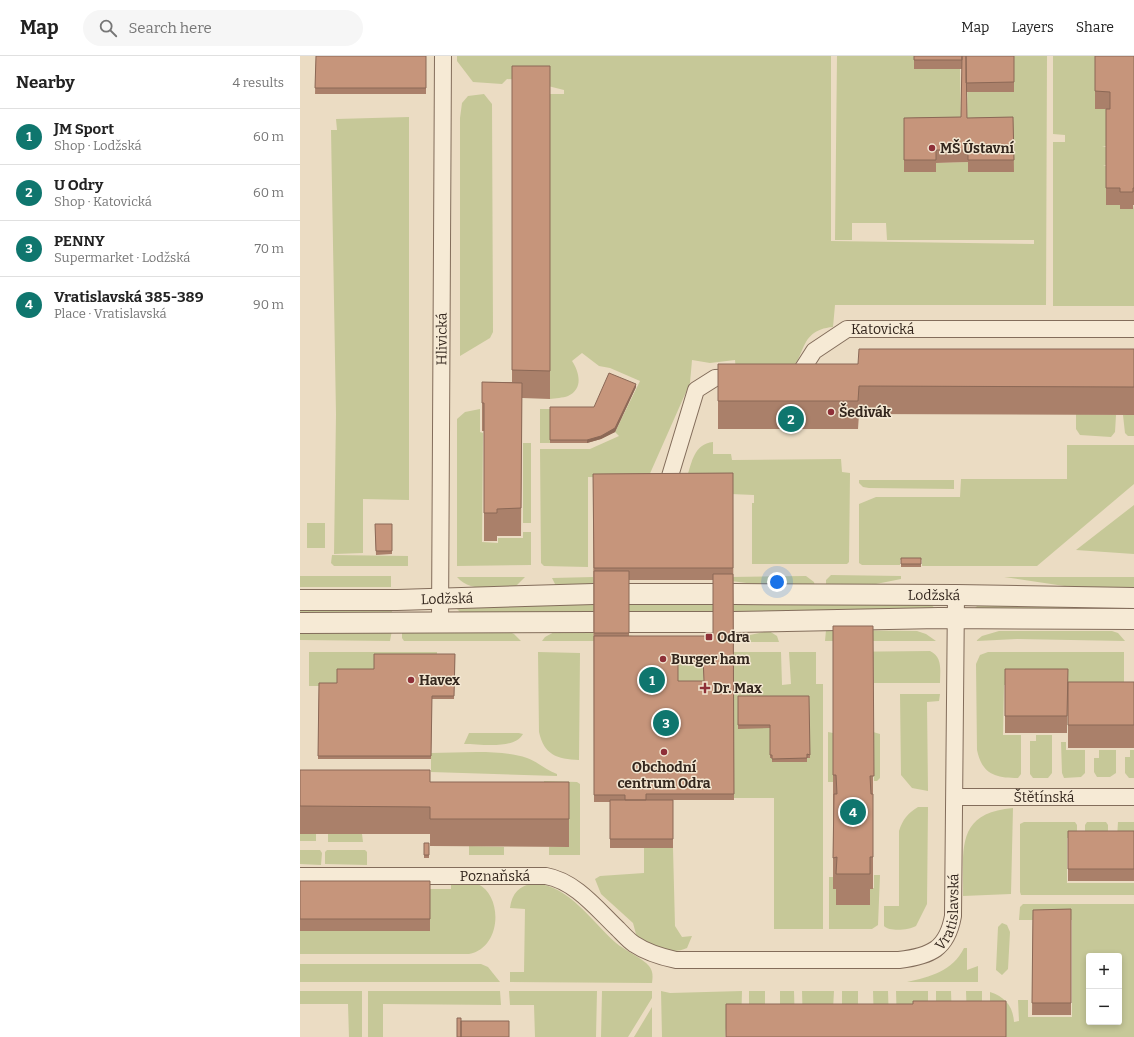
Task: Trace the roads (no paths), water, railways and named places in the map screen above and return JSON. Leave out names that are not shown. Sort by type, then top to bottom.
[{"type":"street","name":"Hlivická","points":[[440,622],[443,56]]},
{"type":"street","name":"Katovická","points":[[775,376],[798,376],[814,351],[847,329],[1134,329]]},
{"type":"street","points":[[670,476],[696,390],[715,378],[752,377]]},
{"type":"street","name":"Lodžská","points":[[300,600],[440,599],[594,594]]},
{"type":"street","points":[[629,594],[713,594]]},
{"type":"street","name":"Lodžská","points":[[734,594],[956,595],[1134,598]]},
{"type":"street","name":"Vratislavská","points":[[662,957],[676,960],[899,960],[923,956],[935,950],[944,942],[950,931],[953,916],[956,595]]},
{"type":"street","name":"Lodžská","points":[[734,622],[956,618],[1134,619]]},
{"type":"street","name":"Lodžská","points":[[300,622],[594,622]]},
{"type":"street","points":[[629,622],[713,622]]},
{"type":"street","name":"Štětínská","points":[[955,797],[1134,798]]},
{"type":"street","name":"Poznaňská","points":[[300,876],[546,876],[557,878],[566,882],[590,902],[633,944],[662,957]]},
{"type":"place","name":"MŠ Ústavní","points":[[932,148]]},
{"type":"place","name":"Šedivák","points":[[831,412]]},
{"type":"place","name":"U Odry","points":[[791,419]]},
{"type":"place","name":"Odra","points":[[709,637]]},
{"type":"place","name":"Burger ham","points":[[663,659]]},
{"type":"place","name":"Havex","points":[[411,680]]},
{"type":"place","name":"JM Sport","points":[[652,680]]},
{"type":"place","name":"Dr. Max","points":[[705,688]]},
{"type":"place","name":"PENNY","points":[[666,723]]},
{"type":"place","name":"Obchodní centrum Odra","points":[[664,752]]},
{"type":"place","name":"Vratislavská 385-389","points":[[853,812]]}]
